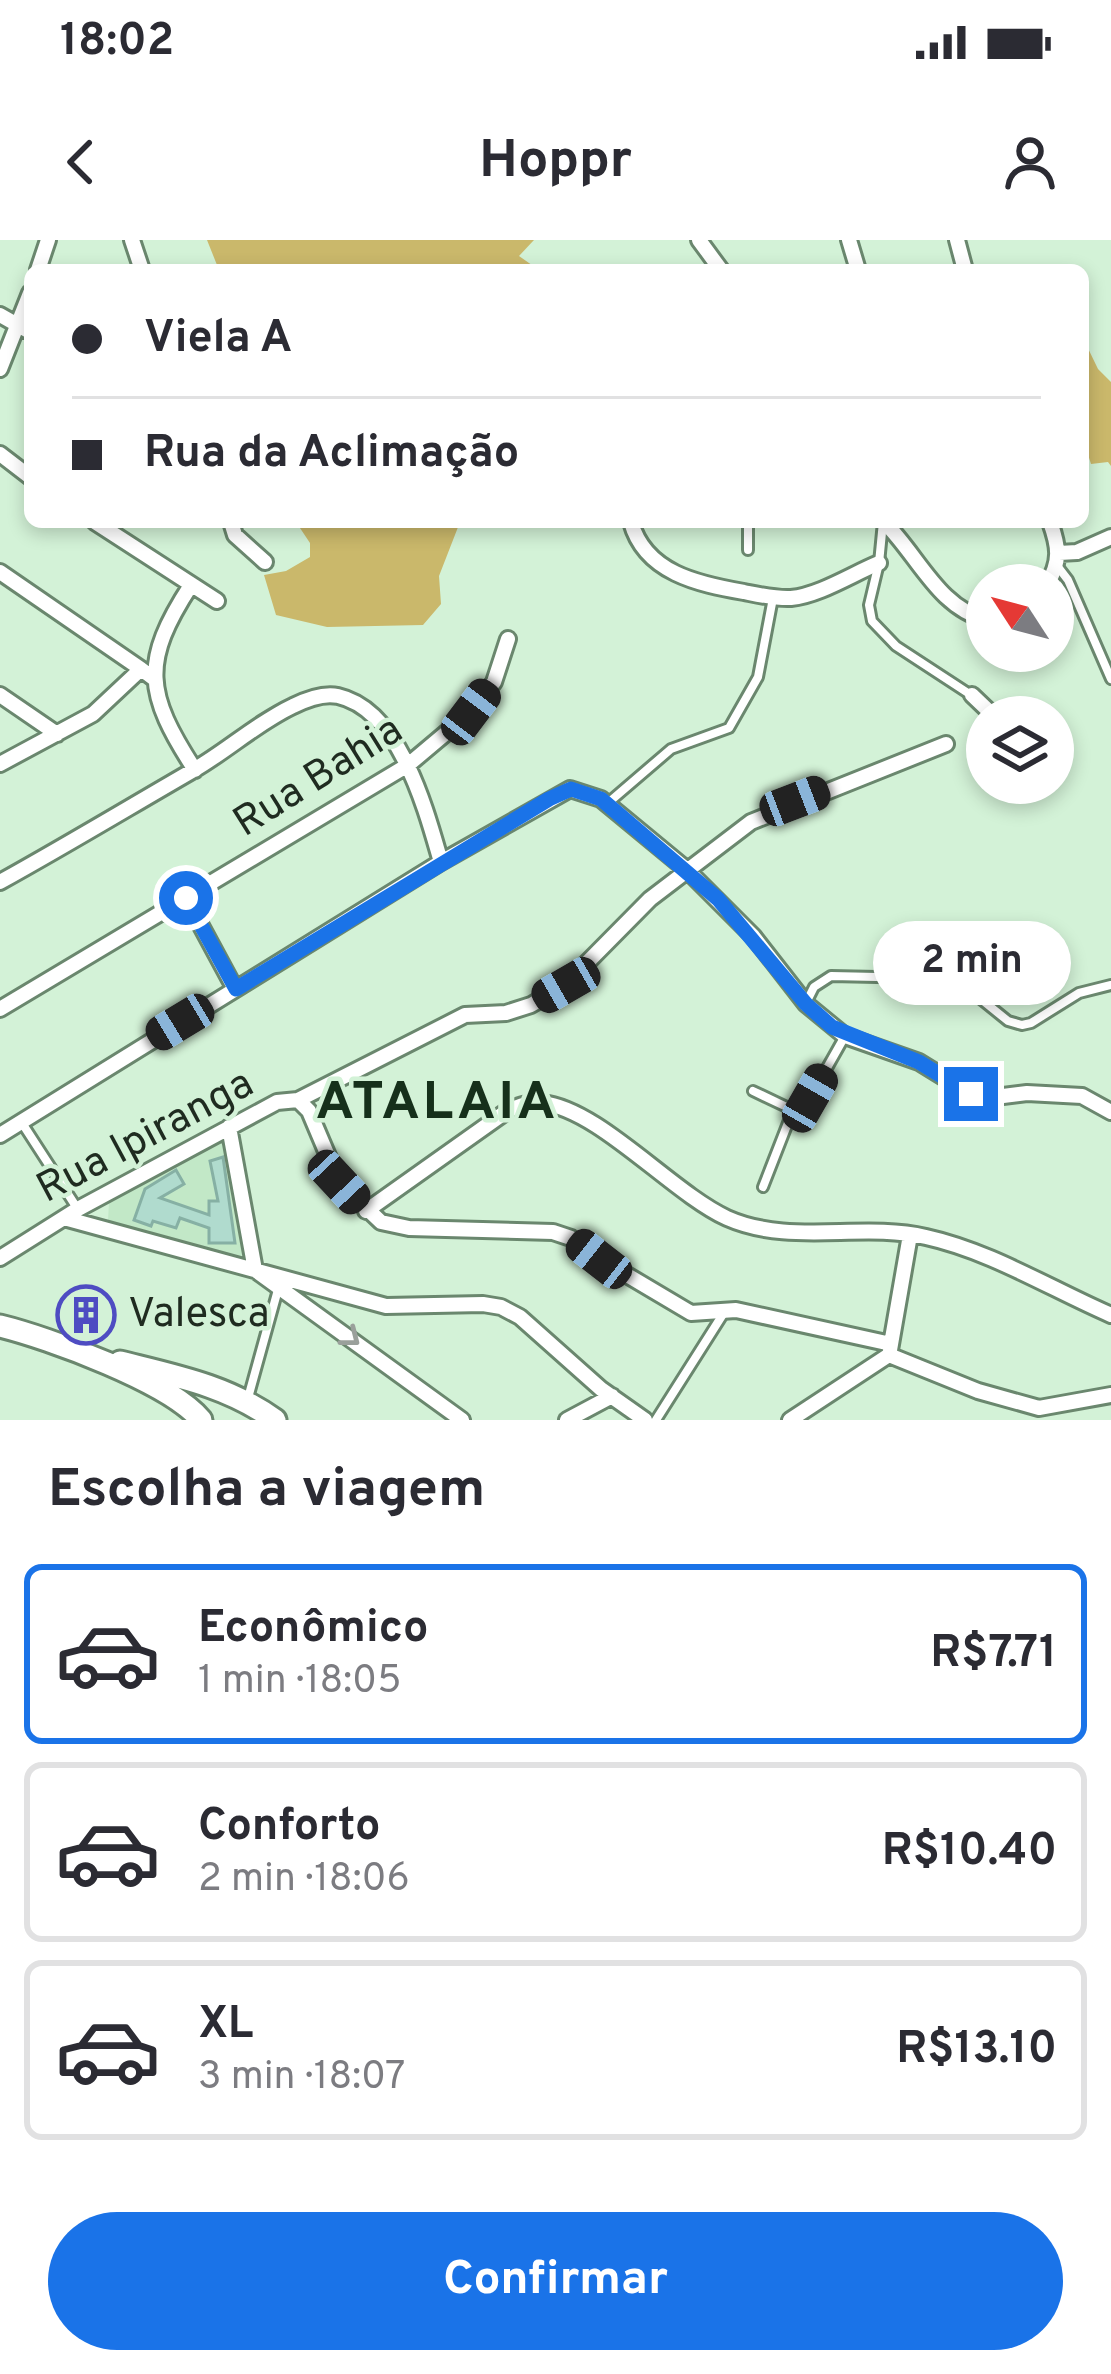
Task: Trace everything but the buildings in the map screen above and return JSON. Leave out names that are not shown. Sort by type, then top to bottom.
[{"type":"street","points":[[0,314],[24,329],[0,369]]},
{"type":"street","points":[[0,454],[24,472]]},
{"type":"street","points":[[104,528],[217,601]]},
{"type":"street","points":[[233,528],[265,562]]},
{"type":"street","points":[[634,528],[639,545],[696,584],[773,597],[803,595],[879,562]]},
{"type":"street","points":[[890,528],[909,546],[951,604],[966,611]]},
{"type":"street","points":[[1051,528],[1057,564]]},
{"type":"street","points":[[1059,560],[1111,537]]},
{"type":"street","points":[[0,572],[147,674],[195,770]]},
{"type":"street","points":[[0,764],[57,734],[147,674],[191,585]]},
{"type":"street","name":"Rua Bahia","points":[[0,1009],[408,765],[471,712],[494,682],[508,639]]},
{"type":"street","points":[[0,695],[57,734]]},
{"type":"street","points":[[0,882],[195,770],[272,717],[311,699],[338,696],[353,703],[387,734],[408,765],[441,862]]},
{"type":"street","name":"Rua Ipiranga","points":[[0,1258],[78,1209],[277,1102],[298,1100],[465,1015],[506,1013],[531,1005],[566,985],[650,899],[770,811],[946,744]]},
{"type":"street","points":[[0,1135],[441,862],[571,789],[583,790],[607,804],[687,870],[753,936],[806,1004],[845,1036],[919,1062],[971,1094],[1082,1096],[1111,1112]]},
{"type":"street","points":[[186,898],[236,989]]},
{"type":"street","points":[[298,1100],[309,1111],[339,1182],[382,1222],[409,1228],[553,1232],[571,1238],[691,1313],[760,1314],[890,1350],[978,1391],[1040,1408],[1111,1395]]},
{"type":"street","points":[[366,1211],[507,1111],[527,1103],[547,1103],[610,1136],[693,1200],[730,1219],[766,1231],[923,1236],[979,1255],[1111,1315]]},
{"type":"street","points":[[229,1126],[255,1270],[462,1420]]},
{"type":"street","points":[[64,1218],[386,1306],[501,1307],[520,1317],[645,1420]]},
{"type":"street","points":[[790,1420],[890,1350],[910,1235]]},
{"type":"street","points":[[0,1326],[99,1359],[198,1416],[199,1391],[211,1384]]},
{"type":"street","points":[[99,1359],[211,1384],[247,1400],[275,1420]]},
{"type":"street","points":[[567,1420],[612,1396]]},
{"type":"lane","points":[[748,528],[748,550]]},
{"type":"lane","points":[[882,528],[869,612],[880,634],[972,695]]},
{"type":"lane","points":[[1059,560],[1111,679]]},
{"type":"lane","points":[[607,804],[671,749],[728,728],[758,677],[773,597]]},
{"type":"lane","points":[[806,1004],[814,988],[831,976],[923,978],[966,988],[1008,1021],[1022,1024],[1079,993],[1111,986]]},
{"type":"lane","points":[[763,1187],[793,1110],[810,1098],[845,1036]]},
{"type":"lane","points":[[753,1091],[793,1110]]},
{"type":"lane","points":[[22,1123],[78,1209]]},
{"type":"lane","points":[[247,1400],[279,1286]]},
{"type":"lane","points":[[656,1420],[725,1311]]},
{"type":"shaded area","points":[[207,240],[534,240],[519,256],[530,264],[217,264]]},
{"type":"shaded area","points":[[1089,350],[1111,382],[1111,466],[1108,462],[1091,464]]},
{"type":"shaded area","points":[[300,528],[458,528],[439,576],[441,604],[423,625],[327,627],[276,615],[264,575],[286,571],[310,557],[310,543]]},
{"type":"shaded area","points":[[224,1137],[244,1258],[108,1221],[109,1202]]},
{"type":"place","name":"Valesca","points":[[86,1315]]},
{"type":"district","name":"ATALAIA","points":[[437,1104]]},
{"type":"route","points":[[186,898],[236,989],[549,799],[571,789],[583,790],[601,799],[718,899],[806,1004],[832,1027],[919,1062],[971,1094]]}]
